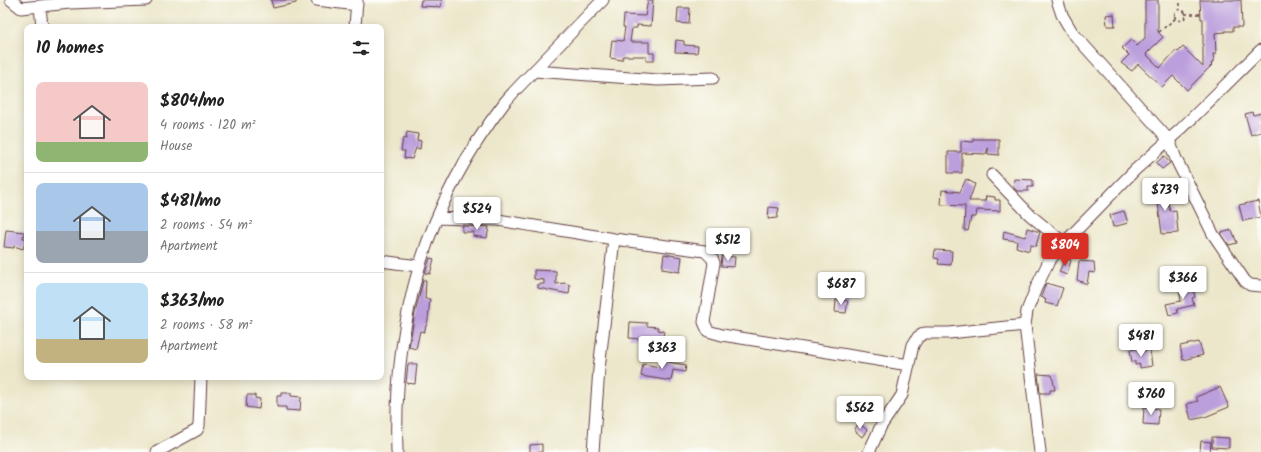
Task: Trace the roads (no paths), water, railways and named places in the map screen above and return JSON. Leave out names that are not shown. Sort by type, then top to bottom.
[{"type":"street","points":[[11,0],[21,8],[146,0]]},
{"type":"street","points":[[317,0],[357,2],[355,24]]},
{"type":"street","points":[[397,452],[397,385],[405,325],[418,266],[458,172],[506,101],[604,0]]},
{"type":"street","points":[[1057,0],[1062,15],[1072,32],[1169,140],[1176,159],[1212,234],[1245,281],[1250,284],[1261,286]]},
{"type":"street","points":[[40,6],[42,24]]},
{"type":"street","points":[[1040,452],[1026,325],[1028,311],[1036,288],[1049,261],[1064,243],[1135,170],[1169,140],[1261,50]]},
{"type":"street","points":[[534,71],[658,80],[713,78]]},
{"type":"street","points":[[992,175],[1030,215],[1064,243]]},
{"type":"street","points":[[438,218],[498,220],[614,239],[699,249],[710,254],[714,263],[704,322],[708,331],[722,335],[909,365]]},
{"type":"street","points":[[593,452],[599,368],[614,239]]},
{"type":"street","points":[[384,261],[418,266]]},
{"type":"street","points":[[869,452],[881,426],[902,395],[913,345],[918,337],[925,333],[949,333],[1026,325]]},
{"type":"street","points":[[157,452],[197,430],[200,426],[201,380]]}]
